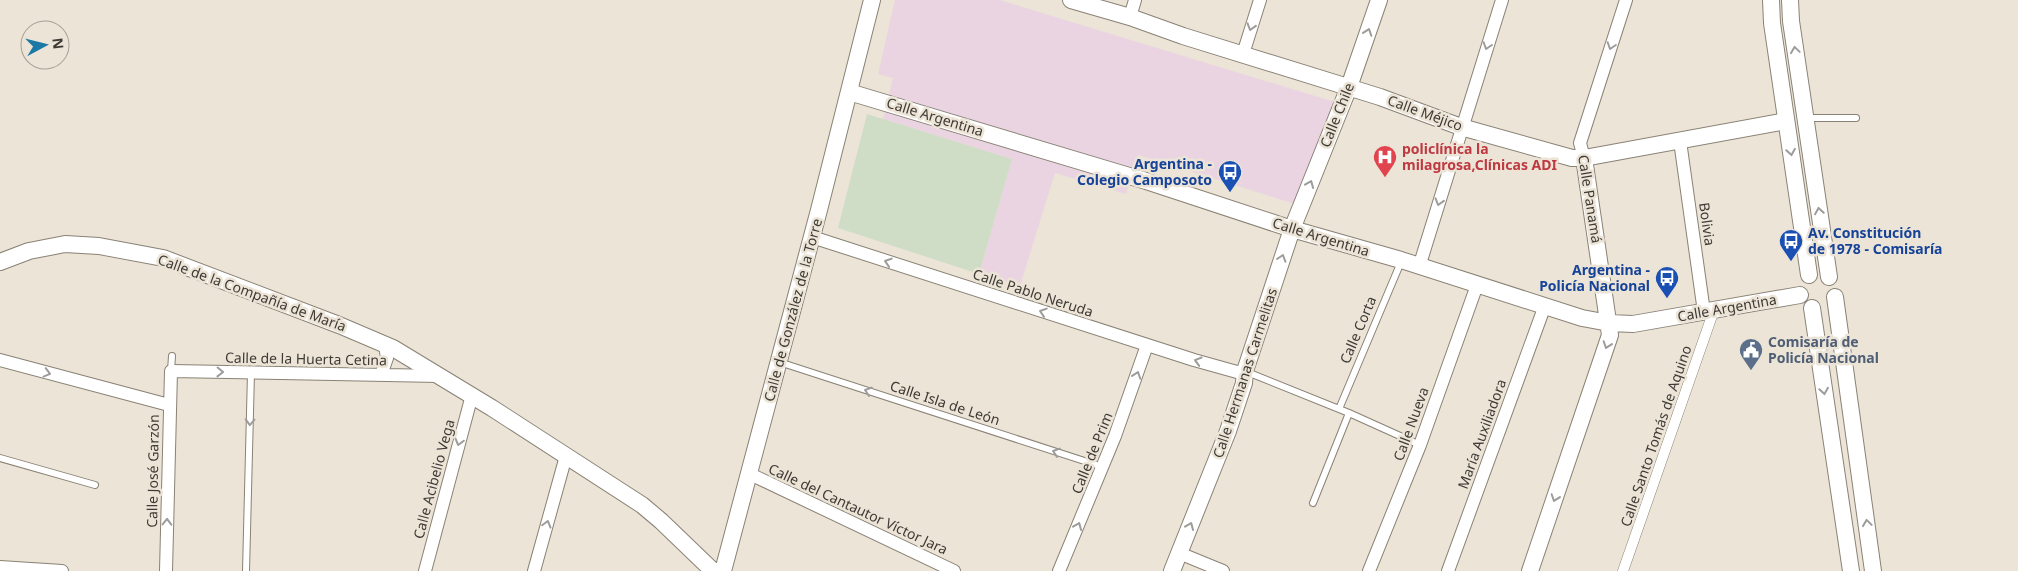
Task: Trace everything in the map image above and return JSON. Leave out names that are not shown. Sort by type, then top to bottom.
[{"type":"street","name":"Calle de González de la Torre","points":[[723,571],[812,237],[872,0]]},
{"type":"street","name":"Calle Méjico","points":[[1071,0],[1349,87],[1462,127],[1572,158],[1584,158],[1786,121]]},
{"type":"street","points":[[1130,17],[1135,0]]},
{"type":"street","points":[[1243,54],[1260,0]]},
{"type":"street","name":"Calle Chile","points":[[1292,229],[1349,87],[1379,0]]},
{"type":"street","points":[[1419,266],[1502,0]]},
{"type":"street","name":"Calle Panamá","points":[[1530,571],[1610,335],[1584,158],[1580,143],[1626,0]]},
{"type":"street","points":[[1771,0],[1772,23],[1809,275]]},
{"type":"street","points":[[1790,0],[1791,21],[1829,277],[1835,286],[1873,571]]},
{"type":"street","name":"Calle Argentina","points":[[849,92],[1146,181],[1292,229],[1401,260],[1544,308],[1582,318],[1609,323],[1633,324],[1800,295]]},
{"type":"street","name":"Bolivia","points":[[1680,141],[1709,311]]},
{"type":"street","name":"Calle Hermanas Carmelitas","points":[[1172,571],[1228,430],[1244,383],[1245,371],[1292,229]]},
{"type":"street","name":"Calle Pablo Neruda","points":[[812,237],[1147,345],[1237,372],[1245,371]]},
{"type":"street","name":"Calle de la Compañía de María","points":[[0,262],[29,251],[65,244],[99,246],[163,258],[339,324],[385,345],[441,376],[652,512],[713,571]]},
{"type":"street","points":[[1829,277],[1817,273],[1809,275],[1802,283],[1800,295],[1803,301],[1812,308],[1823,309],[1835,297]]},
{"type":"street","name":"Calle Nueva","points":[[1369,571],[1420,445],[1477,285]]},
{"type":"street","name":"María Auxiliadora","points":[[1448,571],[1544,308]]},
{"type":"street","points":[[1812,308],[1851,571]]},
{"type":"street","name":"Calle Santo Tomás de Aquino","points":[[1623,571],[1709,311]]},
{"type":"street","points":[[381,375],[387,358],[385,345]]},
{"type":"street","name":"Calle de Prim","points":[[1059,571],[1103,467],[1147,345]]},
{"type":"street","points":[[0,360],[169,405]]},
{"type":"street","name":"Calle de la Huerta Cetina","points":[[171,371],[441,376]]},
{"type":"street","name":"Calle José Garzón","points":[[166,571],[171,371]]},
{"type":"street","name":"Calle Acibelio Vega","points":[[425,571],[472,395]]},
{"type":"street","points":[[534,571],[566,456]]},
{"type":"street","name":"Calle del Cantautor Víctor Jara","points":[[750,474],[954,571]]},
{"type":"street","points":[[1179,553],[1223,571]]},
{"type":"street","points":[[0,567],[62,571]]},
{"type":"lane","points":[[1805,118],[1856,118]]},
{"type":"lane","name":"Calle Corta","points":[[1339,409],[1401,260]]},
{"type":"lane","points":[[171,371],[172,356]]},
{"type":"lane","name":"Calle Isla de León","points":[[779,362],[1103,467]]},
{"type":"lane","points":[[1245,371],[1349,413],[1420,445]]},
{"type":"lane","points":[[246,571],[252,373]]},
{"type":"lane","points":[[1313,503],[1349,413]]},
{"type":"lane","points":[[0,458],[96,485]]},
{"type":"shaded area","points":[[895,0],[1000,0],[1338,103],[1308,208],[1138,155],[1126,194],[1055,173],[1020,286],[979,274],[1012,159],[883,119],[893,78],[878,74]]},
{"type":"green space","points":[[867,114],[1012,159],[979,274],[838,228]]},
{"type":"place","name":"policlínica la milagrosa,Clínicas ADI","points":[[1385,178]]},
{"type":"place","name":"Argentina - Colegio Camposoto","points":[[1230,193]]},
{"type":"place","name":"Av. Constitución de 1978 - Comisaría","points":[[1791,262]]},
{"type":"place","name":"Argentina - Policía Nacional","points":[[1667,299]]},
{"type":"place","name":"Comisaría de Policía Nacional","points":[[1751,371]]}]
